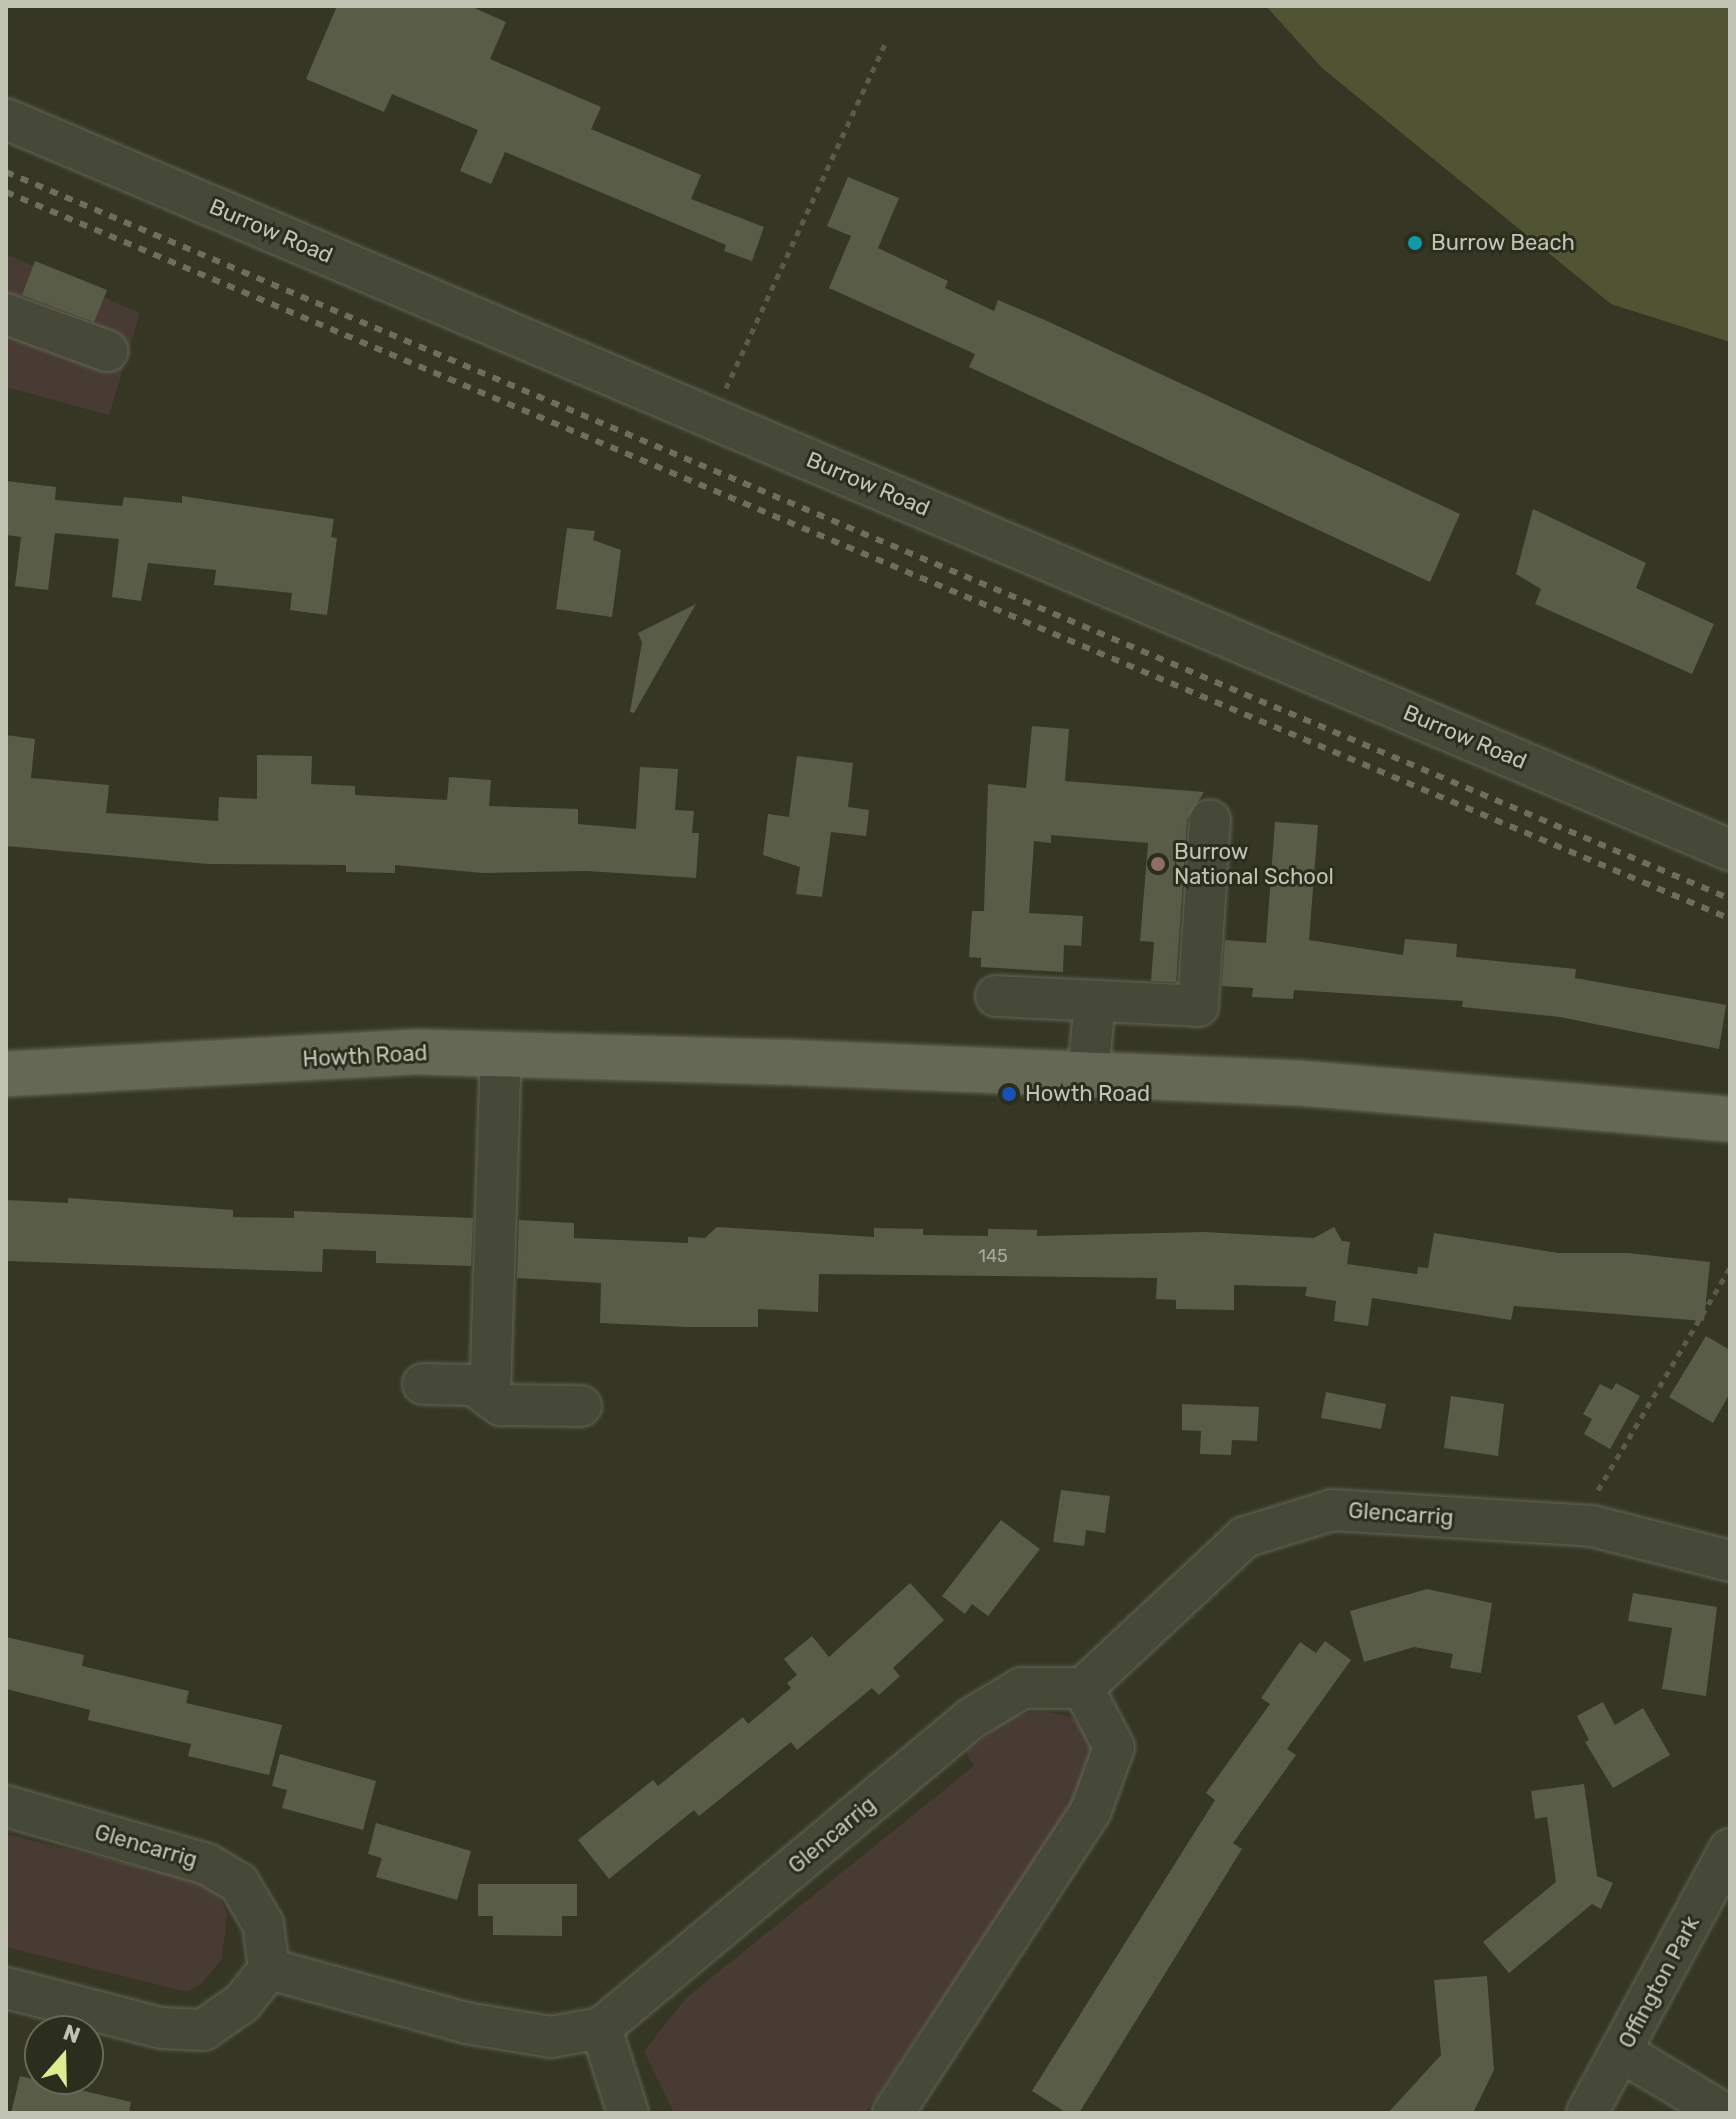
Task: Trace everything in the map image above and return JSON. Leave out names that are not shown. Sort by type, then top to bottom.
[{"type":"main road","name":"Howth Road","points":[[6,1074],[418,1052],[1315,1084],[1730,1119]]},
{"type":"street","name":"Burrow Road","points":[[6,119],[1730,850]]},
{"type":"street","points":[[6,314],[107,351]]},
{"type":"street","points":[[996,996],[1198,1006],[1210,820]]},
{"type":"street","points":[[1088,1074],[1095,1001]]},
{"type":"street","points":[[490,1397],[501,1055]]},
{"type":"street","points":[[423,1384],[474,1385],[501,1405],[581,1406]]},
{"type":"street","name":"Glencarrig","points":[[6,1806],[207,1864],[239,1883],[263,1924],[269,1969],[466,2023],[551,2037],[601,2028],[970,1719],[1022,1688],[1083,1688],[1245,1537],[1332,1510],[1592,1526],[1730,1561]]},
{"type":"street","points":[[893,2113],[1091,1810],[1114,1747],[1083,1688]]},
{"type":"street","name":"Offington Park","points":[[1587,2113],[1730,1849]]},
{"type":"street","points":[[6,1988],[161,2028],[203,2030],[242,2003],[269,1969]]},
{"type":"street","points":[[601,2028],[628,2113]]},
{"type":"street","points":[[1622,2052],[1723,2113]]},
{"type":"path","points":[[737,362],[885,44]]},
{"type":"path","points":[[1595,1506],[1597,1492],[1730,1268]]},
{"type":"shaded area","points":[[1266,6],[1730,6],[1730,342],[1611,304],[1322,68]]},
{"type":"shaded area","points":[[6,254],[140,313],[109,415],[6,387]]},
{"type":"shaded area","points":[[1041,1711],[1072,1717],[1098,1750],[1096,1774],[865,2113],[674,2113],[644,2051],[686,1998],[974,1766],[966,1752],[1010,1717]]},
{"type":"shaded area","points":[[6,1834],[213,1885],[227,1913],[222,1959],[201,1984],[187,1992],[6,1947]]},
{"type":"building","points":[[337,6],[470,6],[506,22],[490,59],[601,107],[591,129],[701,175],[691,199],[764,227],[752,261],[724,251],[726,245],[505,152],[491,184],[460,171],[478,130],[392,94],[384,112],[306,79]]},
{"type":"building","points":[[848,177],[899,198],[878,248],[948,281],[945,288],[994,311],[998,300],[1045,320],[1460,514],[1430,582],[969,367],[975,354],[829,288],[851,236],[827,226]]},
{"type":"building","points":[[35,261],[107,290],[94,322],[22,295]]},
{"type":"building","points":[[6,481],[56,487],[55,500],[122,506],[124,497],[182,503],[182,496],[334,519],[331,537],[337,538],[327,615],[290,610],[292,593],[214,585],[216,570],[148,563],[141,601],[112,597],[119,539],[55,533],[48,590],[15,586],[21,537],[6,535]]},
{"type":"building","points":[[1533,509],[1646,563],[1636,588],[1714,624],[1692,674],[1535,604],[1541,589],[1516,574]]},
{"type":"building","points":[[567,528],[595,531],[593,540],[621,550],[612,617],[556,609]]},
{"type":"building","points":[[696,604],[634,713],[630,712],[642,642],[638,633]]},
{"type":"building","points":[[1032,726],[1069,729],[1065,781],[1204,792],[1187,819],[1176,982],[1151,981],[1154,942],[1140,941],[1148,843],[1051,835],[1051,843],[1034,841],[1029,913],[1083,916],[1081,946],[1064,945],[1063,972],[981,967],[981,958],[969,957],[972,911],[984,911],[988,784],[1026,788]]},
{"type":"building","points":[[6,735],[35,739],[31,778],[109,785],[106,813],[218,821],[219,797],[257,799],[257,755],[312,756],[311,784],[355,786],[355,795],[447,800],[449,777],[491,780],[489,806],[578,809],[578,824],[636,829],[640,767],[678,769],[675,810],[694,811],[692,833],[699,833],[696,878],[587,871],[483,873],[395,865],[395,873],[346,872],[346,865],[208,864],[6,846]]},
{"type":"building","points":[[797,756],[853,763],[848,807],[869,810],[866,836],[831,832],[822,897],[796,894],[800,867],[763,855],[768,814],[789,817]]},
{"type":"building","points":[[1275,822],[1318,825],[1309,940],[1403,955],[1405,939],[1457,944],[1456,957],[1576,969],[1575,978],[1726,1005],[1719,1049],[1560,1017],[1462,1007],[1463,1001],[1294,990],[1293,999],[1252,997],[1253,988],[1222,986],[1225,940],[1266,943]]},
{"type":"building","points":[[68,1198],[233,1210],[233,1217],[294,1218],[294,1211],[473,1218],[471,1266],[376,1263],[376,1251],[323,1249],[322,1272],[6,1261],[6,1200],[68,1203]]},
{"type":"building","points":[[519,1220],[574,1223],[574,1238],[688,1243],[688,1237],[705,1238],[717,1227],[874,1237],[874,1228],[923,1229],[923,1235],[988,1236],[988,1229],[1037,1230],[1037,1236],[1204,1232],[1314,1238],[1334,1227],[1342,1241],[1350,1242],[1347,1264],[1417,1274],[1418,1267],[1428,1268],[1434,1233],[1558,1253],[1628,1253],[1710,1262],[1704,1321],[1514,1306],[1511,1320],[1372,1298],[1368,1326],[1334,1321],[1336,1301],[1305,1296],[1307,1287],[1234,1285],[1234,1310],[1176,1309],[1176,1300],[1156,1299],[1157,1278],[819,1274],[818,1312],[758,1309],[758,1327],[687,1327],[600,1323],[601,1283],[517,1278]]},
{"type":"building","points":[[1706,1336],[1730,1350],[1730,1393],[1713,1423],[1669,1397]]},
{"type":"building","points":[[1616,1383],[1640,1396],[1610,1449],[1584,1434],[1592,1419],[1583,1414],[1600,1384],[1612,1390]]},
{"type":"building","points":[[1326,1392],[1386,1404],[1381,1429],[1321,1418]]},
{"type":"building","points":[[1451,1396],[1504,1404],[1498,1456],[1444,1448]]},
{"type":"building","points":[[1182,1404],[1259,1407],[1257,1441],[1232,1440],[1231,1455],[1200,1454],[1201,1431],[1182,1430]]},
{"type":"building","points":[[1061,1490],[1110,1496],[1105,1533],[1086,1530],[1084,1546],[1053,1542]]},
{"type":"building","points":[[1001,1520],[1040,1549],[988,1616],[972,1604],[965,1614],[942,1596]]},
{"type":"building","points":[[910,1583],[944,1620],[893,1668],[900,1676],[879,1695],[872,1688],[797,1750],[791,1742],[699,1816],[694,1810],[609,1879],[578,1840],[653,1780],[658,1786],[743,1717],[748,1724],[791,1688],[787,1683],[797,1675],[784,1659],[812,1636],[829,1657]]},
{"type":"building","points":[[1427,1589],[1492,1603],[1481,1673],[1450,1668],[1453,1654],[1414,1647],[1364,1662],[1350,1611]]},
{"type":"building","points":[[1633,1593],[1717,1607],[1706,1696],[1662,1689],[1672,1628],[1628,1621]]},
{"type":"building","points":[[6,1637],[84,1655],[82,1666],[189,1691],[186,1703],[282,1725],[269,1775],[188,1756],[191,1744],[88,1720],[90,1710],[6,1689]]},
{"type":"building","points":[[1325,1641],[1351,1660],[1287,1749],[1296,1755],[1233,1843],[1242,1849],[1079,2113],[1067,2113],[1032,2091],[1215,1800],[1206,1793],[1270,1704],[1261,1698],[1300,1642],[1316,1653]]},
{"type":"building","points":[[1603,1702],[1615,1725],[1643,1708],[1670,1755],[1613,1788],[1585,1742],[1589,1740],[1577,1716]]},
{"type":"building","points":[[280,1754],[376,1781],[363,1830],[282,1808],[287,1790],[272,1786]]},
{"type":"building","points":[[1584,1784],[1597,1876],[1613,1883],[1601,1909],[1592,1904],[1509,1973],[1483,1942],[1556,1882],[1547,1817],[1535,1819],[1531,1791]]},
{"type":"building","points":[[376,1823],[471,1851],[457,1900],[376,1877],[382,1858],[368,1854]]},
{"type":"building","points":[[478,1884],[577,1884],[577,1916],[562,1916],[562,1936],[493,1935],[493,1916],[478,1916]]},
{"type":"building","points":[[1487,1976],[1494,2070],[1473,2113],[1388,2113],[1441,2055],[1434,1980]]},
{"type":"building","points":[[20,2076],[24,2077],[24,2095],[101,2095],[131,2102],[129,2113],[11,2113]]},
{"type":"railway","points":[[6,172],[1730,899]]},
{"type":"railway","points":[[6,192],[1730,919]]},
{"type":"place","name":"Burrow Beach","points":[[1415,243]]},
{"type":"place","name":"Burrow National School","points":[[1158,864]]},
{"type":"place","name":"Howth Road","points":[[1009,1094]]}]
